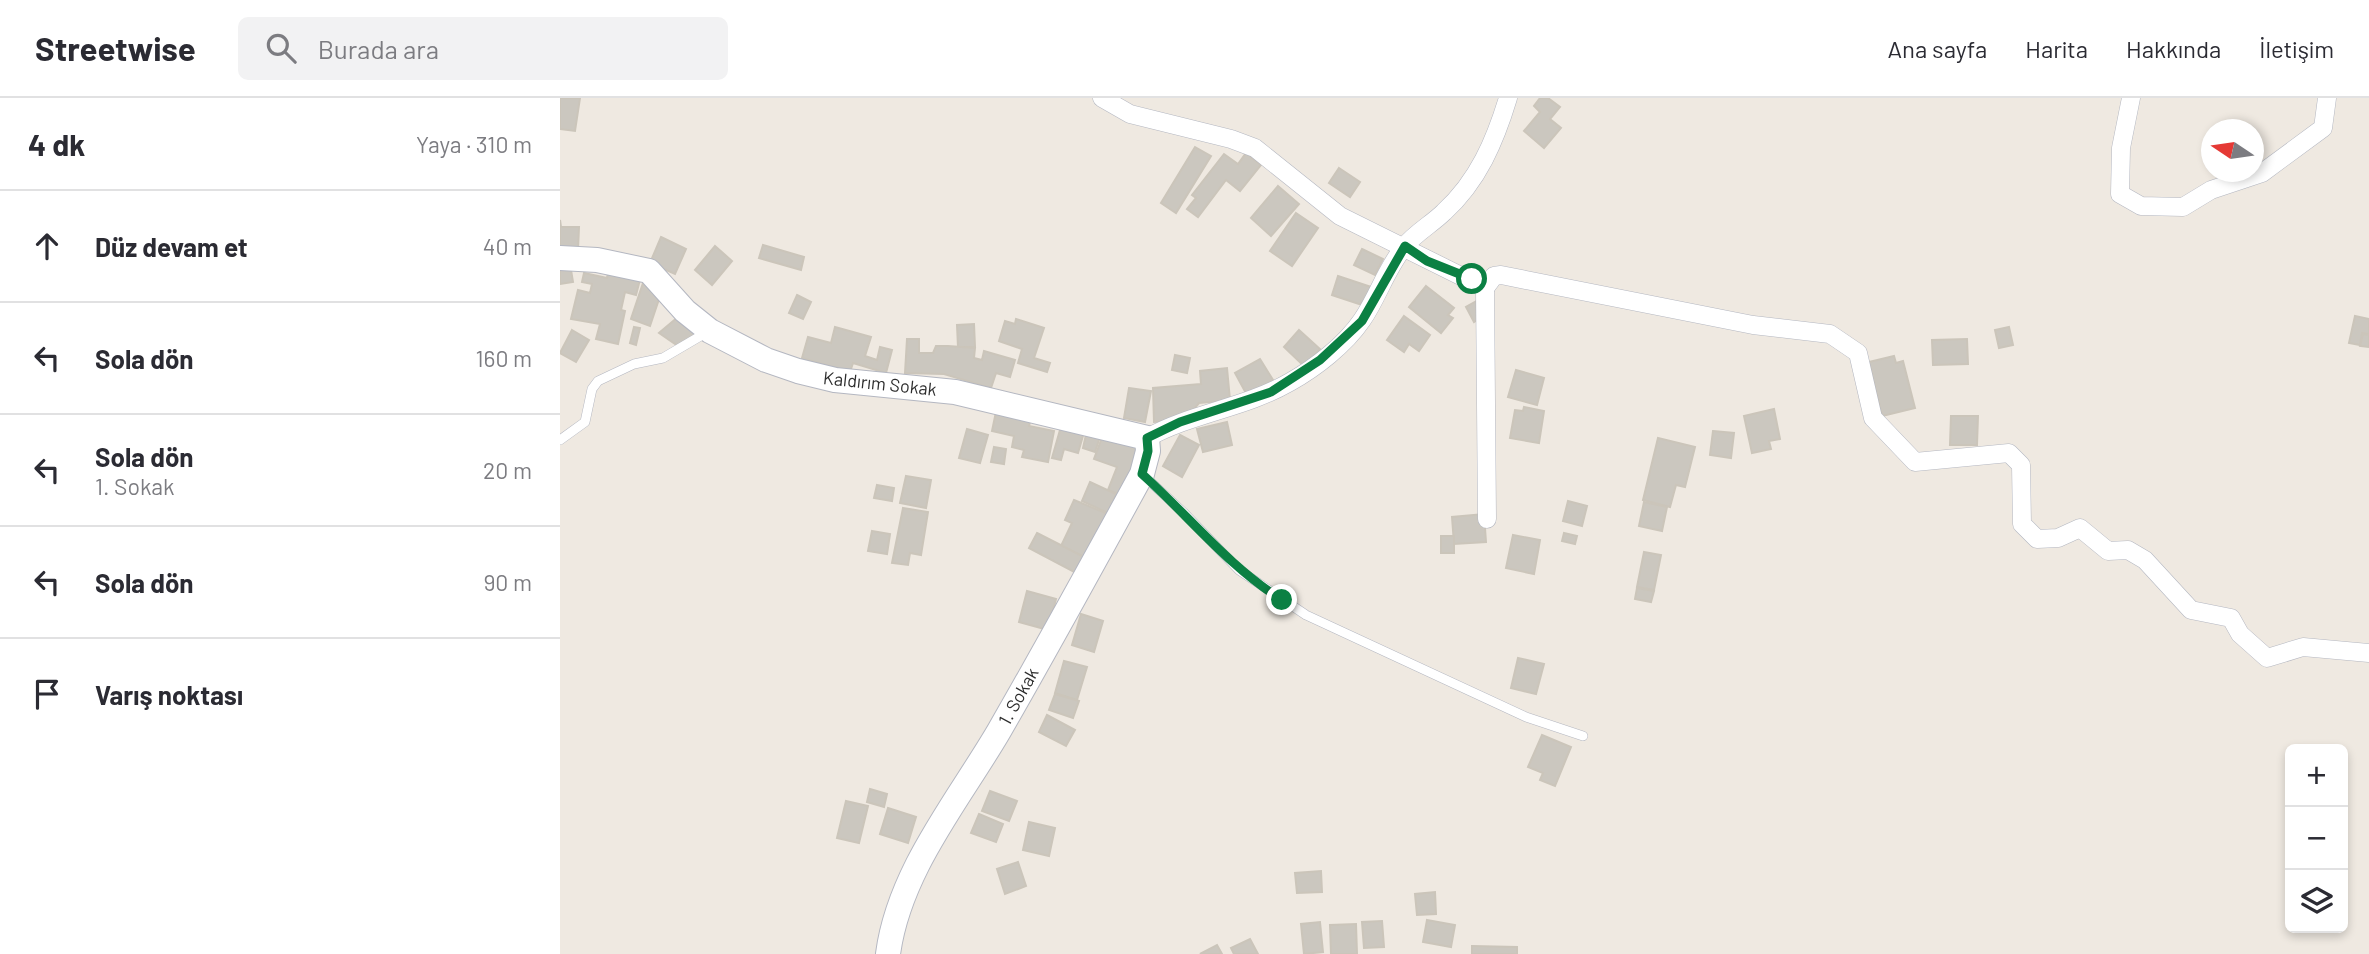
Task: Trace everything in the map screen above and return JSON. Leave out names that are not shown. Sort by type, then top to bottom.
[{"type":"street","points":[[1102,98],[1140,117],[1231,139],[1255,148],[1339,216],[1405,246],[1427,261],[1485,288]]},
{"type":"street","points":[[1147,438],[1180,422],[1271,392],[1320,360],[1362,321],[1405,246],[1444,213],[1475,177],[1489,152],[1508,98]]},
{"type":"street","points":[[2131,98],[2121,148],[2120,194],[2141,206],[2183,207],[2211,190],[2262,173],[2323,128],[2327,98]]},
{"type":"street","name":"Kaldırım Sokak","points":[[560,258],[597,260],[649,271],[685,311],[710,331],[766,360],[820,377],[955,391],[1147,438]]},
{"type":"street","points":[[1488,519],[1485,288],[1494,276],[1501,275],[1753,325],[1830,334],[1858,353],[1874,418],[1915,462],[2009,453],[2021,465],[2022,524],[2037,539],[2058,538],[2081,528],[2108,551],[2128,550],[2145,560],[2191,610],[2231,618],[2241,634],[2267,658],[2303,647],[2369,653]]},
{"type":"street","name":"1. Sokak","points":[[888,954],[901,905],[927,849],[1001,728],[1142,474],[1148,451],[1147,438]]},
{"type":"lane","points":[[560,440],[585,422],[592,389],[598,381],[634,364],[663,358],[710,331]]},
{"type":"lane","points":[[1142,474],[1239,570],[1306,615],[1526,717],[1583,736]]},
{"type":"building","points":[[560,98],[580,98],[575,131],[560,129]]},
{"type":"building","points":[[1540,98],[1548,98],[1560,107],[1550,119],[1561,128],[1544,148],[1524,131],[1540,112],[1534,106]]},
{"type":"building","points":[[1195,147],[1211,156],[1176,213],[1161,203]]},
{"type":"building","points":[[1246,153],[1261,165],[1240,191],[1226,180],[1198,217],[1187,209],[1196,198],[1192,195],[1224,154],[1238,164]]},
{"type":"building","points":[[1339,168],[1360,182],[1350,197],[1329,183]]},
{"type":"building","points":[[1278,186],[1299,204],[1271,236],[1251,218]]},
{"type":"building","points":[[1296,213],[1318,228],[1292,266],[1270,251]]},
{"type":"building","points":[[560,220],[561,227],[579,227],[578,250],[560,251]]},
{"type":"building","points":[[661,237],[686,249],[675,274],[650,263]]},
{"type":"building","points":[[763,245],[804,257],[801,270],[759,258]]},
{"type":"building","points":[[715,246],[732,261],[712,285],[695,270]]},
{"type":"building","points":[[1362,249],[1383,259],[1375,275],[1354,265]]},
{"type":"building","points":[[569,258],[573,282],[560,284],[560,260]]},
{"type":"building","points":[[610,265],[642,272],[636,295],[625,292],[621,310],[625,311],[618,344],[596,339],[600,324],[571,319],[578,290],[590,293],[592,284],[582,282],[584,273],[607,278]]},
{"type":"building","points":[[1338,276],[1371,287],[1365,306],[1332,295]]},
{"type":"building","points":[[643,283],[662,290],[650,326],[631,319]]},
{"type":"building","points":[[1426,286],[1454,308],[1448,315],[1453,318],[1441,333],[1409,307]]},
{"type":"building","points":[[797,295],[811,302],[803,319],[789,313]]},
{"type":"building","points":[[1480,299],[1488,313],[1474,322],[1466,307]]},
{"type":"building","points":[[685,311],[702,329],[678,346],[659,333]]},
{"type":"building","points":[[1404,316],[1430,335],[1419,351],[1409,344],[1404,352],[1387,340]]},
{"type":"building","points":[[2355,316],[2369,319],[2369,334],[2362,333],[2360,345],[2349,343]]},
{"type":"building","points":[[1016,319],[1044,328],[1034,358],[1050,363],[1047,372],[1018,363],[1022,349],[999,341],[1005,321],[1015,324]]},
{"type":"building","points":[[974,324],[975,347],[958,347],[957,325]]},
{"type":"building","points":[[634,327],[640,328],[636,345],[630,343]]},
{"type":"building","points":[[835,327],[871,337],[865,356],[877,360],[880,347],[892,350],[886,373],[853,363],[850,372],[802,358],[808,337],[831,343]]},
{"type":"building","points":[[2009,327],[2013,345],[1999,348],[1995,330]]},
{"type":"building","points":[[572,330],[589,340],[576,362],[560,353]]},
{"type":"building","points":[[1299,330],[1320,349],[1305,367],[1284,347]]},
{"type":"building","points":[[2363,334],[2369,335],[2369,347],[2360,346]]},
{"type":"building","points":[[907,339],[919,339],[919,353],[933,353],[936,346],[948,346],[975,348],[974,358],[982,360],[984,351],[1015,360],[1010,377],[996,373],[991,388],[944,374],[905,373]]},
{"type":"building","points":[[1967,339],[1968,364],[1933,365],[1932,340]]},
{"type":"building","points":[[1175,355],[1190,358],[1187,373],[1172,370]]},
{"type":"building","points":[[1894,356],[1896,363],[1903,361],[1915,408],[1882,416],[1869,362]]},
{"type":"building","points":[[1260,359],[1273,380],[1247,395],[1235,373]]},
{"type":"building","points":[[1227,368],[1230,400],[1199,403],[1185,420],[1154,422],[1153,388],[1201,384],[1200,371]]},
{"type":"building","points":[[1516,370],[1544,378],[1537,405],[1508,397]]},
{"type":"building","points":[[1129,388],[1151,391],[1145,422],[1124,418]]},
{"type":"building","points":[[997,407],[1032,414],[1029,426],[1054,431],[1048,462],[1022,457],[1024,450],[1012,447],[1014,436],[992,431]]},
{"type":"building","points":[[1524,407],[1544,411],[1539,443],[1510,438],[1515,410],[1523,411]]},
{"type":"building","points":[[1774,409],[1780,439],[1769,441],[1771,449],[1752,453],[1744,416]]},
{"type":"building","points":[[1951,416],[1978,416],[1977,445],[1950,445]]},
{"type":"building","points":[[1227,422],[1232,445],[1203,452],[1197,429]]},
{"type":"building","points":[[1062,423],[1085,429],[1078,453],[1064,449],[1061,460],[1052,458]]},
{"type":"building","points":[[967,429],[988,435],[980,463],[959,458]]},
{"type":"building","points":[[1087,430],[1101,434],[1095,452],[1083,448]]},
{"type":"building","points":[[1713,431],[1734,433],[1731,458],[1710,455]]},
{"type":"building","points":[[1103,435],[1147,451],[1130,498],[1108,490],[1117,467],[1094,459]]},
{"type":"building","points":[[1180,435],[1199,445],[1182,477],[1163,466]]},
{"type":"building","points":[[1658,438],[1695,447],[1685,487],[1676,485],[1670,507],[1643,500]]},
{"type":"building","points":[[994,447],[1006,449],[1004,464],[991,462]]},
{"type":"building","points":[[906,476],[931,480],[926,508],[900,503]]},
{"type":"building","points":[[1090,482],[1116,494],[1108,513],[1082,501]]},
{"type":"building","points":[[877,485],[894,488],[892,501],[874,498]]},
{"type":"building","points":[[1074,500],[1108,514],[1088,559],[1061,546],[1072,523],[1065,520]]},
{"type":"building","points":[[1568,501],[1587,506],[1582,526],[1563,521]]},
{"type":"building","points":[[1644,502],[1667,507],[1662,531],[1639,526]]},
{"type":"building","points":[[903,508],[928,512],[921,555],[910,553],[908,565],[892,563]]},
{"type":"building","points":[[1484,514],[1486,542],[1454,544],[1452,517]]},
{"type":"building","points":[[872,531],[890,534],[887,554],[868,551]]},
{"type":"building","points":[[1037,533],[1088,559],[1078,574],[1029,548]]},
{"type":"building","points":[[1564,533],[1577,536],[1575,544],[1562,541]]},
{"type":"building","points":[[1513,535],[1540,540],[1534,574],[1506,568]]},
{"type":"building","points":[[1441,536],[1454,536],[1454,553],[1441,553]]},
{"type":"building","points":[[1644,552],[1661,555],[1654,590],[1637,587]]},
{"type":"building","points":[[1637,588],[1654,591],[1651,602],[1635,599]]},
{"type":"building","points":[[1027,591],[1056,599],[1048,630],[1019,622]]},
{"type":"building","points":[[1081,614],[1103,621],[1094,652],[1072,645]]},
{"type":"building","points":[[1518,658],[1544,664],[1536,694],[1511,688]]},
{"type":"building","points":[[1064,661],[1087,667],[1077,700],[1055,693]]},
{"type":"building","points":[[1055,694],[1079,701],[1073,718],[1049,710]]},
{"type":"building","points":[[1047,715],[1075,730],[1066,746],[1039,732]]},
{"type":"building","points":[[1542,735],[1571,747],[1555,786],[1540,780],[1543,773],[1528,767]]},
{"type":"building","points":[[870,789],[887,794],[884,807],[867,802]]},
{"type":"building","points":[[990,791],[1017,801],[1009,821],[982,811]]},
{"type":"building","points":[[846,801],[868,806],[859,843],[837,838]]},
{"type":"building","points":[[888,808],[916,817],[908,843],[880,834]]},
{"type":"building","points":[[979,814],[1003,824],[996,842],[971,833]]},
{"type":"building","points":[[1029,822],[1055,828],[1049,856],[1023,850]]},
{"type":"building","points":[[1018,862],[1026,886],[1005,894],[997,869]]},
{"type":"building","points":[[1321,871],[1322,892],[1297,893],[1295,873]]},
{"type":"building","points":[[1435,892],[1436,914],[1417,915],[1415,894]]},
{"type":"building","points":[[1427,920],[1455,925],[1451,947],[1423,942]]},
{"type":"building","points":[[1382,921],[1384,947],[1364,948],[1362,922]]},
{"type":"building","points":[[1320,922],[1323,952],[1304,954],[1301,924]]},
{"type":"building","points":[[1356,924],[1357,954],[1331,954],[1330,925]]},
{"type":"building","points":[[1250,939],[1258,954],[1234,954],[1231,948]]},
{"type":"building","points":[[1217,945],[1222,954],[1200,954]]},
{"type":"building","points":[[1472,946],[1517,947],[1517,954],[1472,954]]},
{"type":"route","points":[[1282,600],[1239,570],[1142,474],[1148,451],[1147,438],[1180,422],[1251,400],[1292,381],[1347,338],[1362,321],[1405,246],[1427,261],[1472,279]]}]
